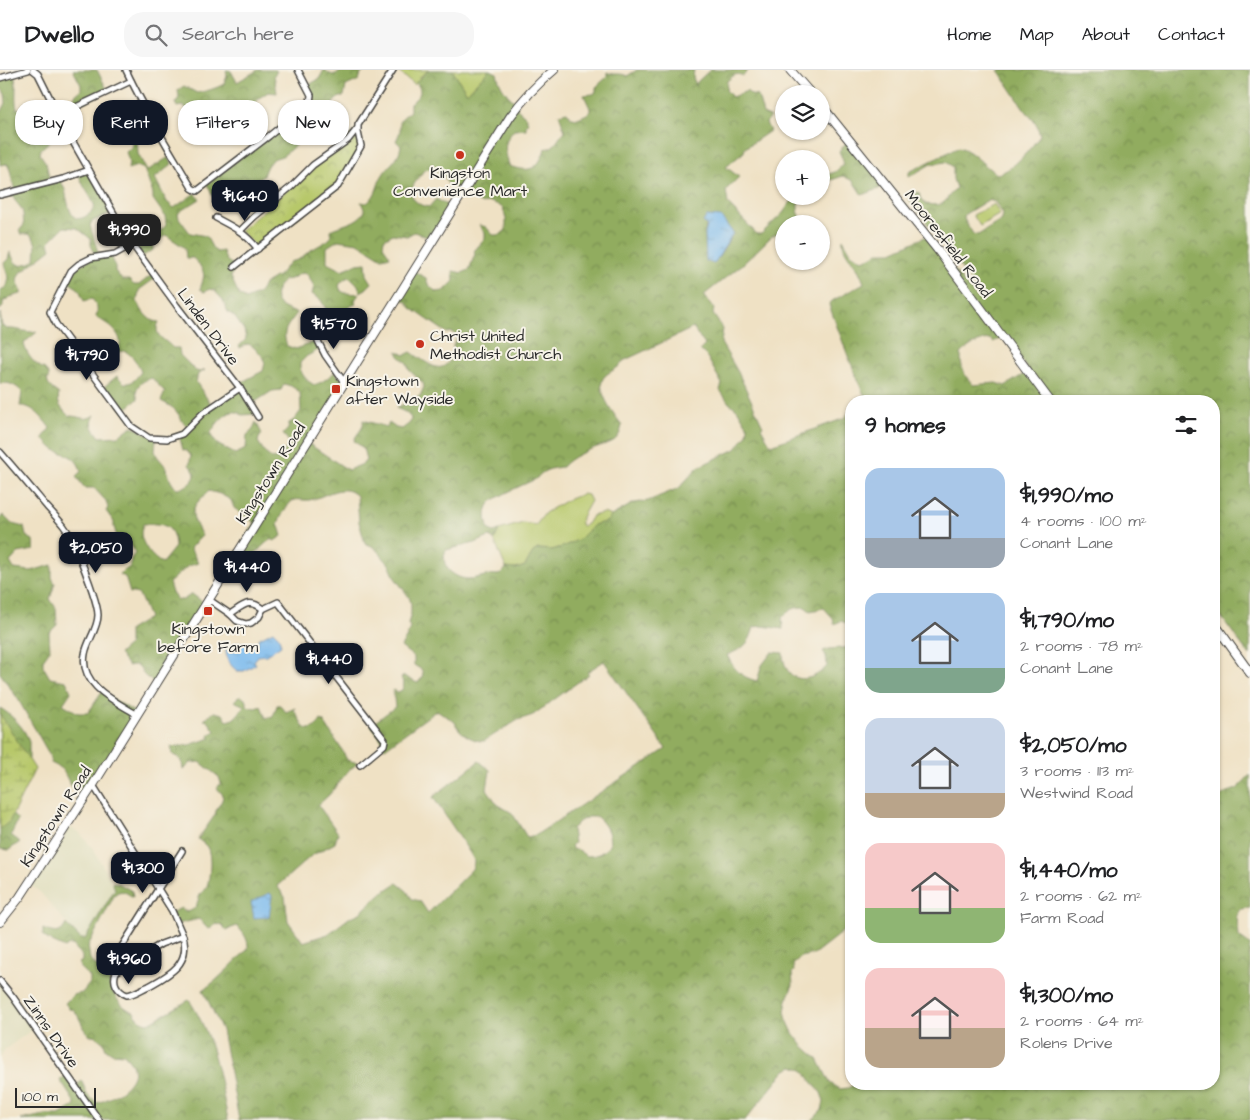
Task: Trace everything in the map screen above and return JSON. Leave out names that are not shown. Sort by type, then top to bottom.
[{"type":"main road","name":"Kingstown Road","points":[[0,922],[20,897],[92,784],[510,117],[527,95],[554,70]]},
{"type":"main road","points":[[790,70],[803,85]]},
{"type":"main road","name":"Mooresfield Road","points":[[830,116],[927,236],[1046,395]]},
{"type":"main road","points":[[1220,631],[1250,673]]},
{"type":"street","points":[[0,78],[28,70]]},
{"type":"street","name":"Linden Drive","points":[[33,70],[42,79],[52,100]]},
{"type":"street","points":[[126,70],[167,146],[192,188],[197,191],[270,136],[310,102],[311,95],[298,70]]},
{"type":"street","points":[[234,267],[338,186],[361,146],[358,125],[393,70]]},
{"type":"street","points":[[83,104],[131,81]]},
{"type":"street","points":[[240,231],[313,166],[348,140],[358,129]]},
{"type":"street","name":"Linden Drive","points":[[75,145],[133,244],[177,306],[240,388],[258,417]]},
{"type":"street","points":[[0,195],[63,179],[89,170]]},
{"type":"street","points":[[216,218],[240,231],[258,249]]},
{"type":"street","points":[[133,244],[115,254],[91,258],[79,264],[71,271],[50,312],[56,324],[132,426],[149,438],[167,439],[182,434],[203,413],[240,388]]},
{"type":"street","points":[[336,320],[318,341],[320,347],[344,382]]},
{"type":"street","points":[[0,452],[65,527],[74,543],[98,614],[97,624],[84,655],[87,675],[98,689],[136,714]]},
{"type":"street","points":[[208,599],[237,621],[246,624],[255,620],[264,609],[278,602],[384,740],[384,745],[360,765]]},
{"type":"street","points":[[230,614],[248,603],[257,604],[264,609]]},
{"type":"street","points":[[92,784],[172,911],[183,936],[185,951],[174,971],[135,994],[127,995],[118,989],[114,983],[116,972],[162,944],[183,936]]},
{"type":"street","points":[[121,948],[182,851]]},
{"type":"street","name":"Zinns Drive","points":[[0,982],[13,997],[99,1120]]},
{"type":"shaded area","points":[[67,826],[79,832],[94,850],[115,889],[85,939],[81,940],[40,892],[30,885]]},
{"type":"shaded area","points":[[0,983],[33,1029],[4,1050],[0,1057]]},
{"type":"green space","points":[[73,70],[97,70],[108,91],[83,103],[83,100],[76,100],[74,96],[81,90],[81,85]]},
{"type":"green space","points":[[226,70],[231,71],[237,82],[258,70],[275,70],[277,71],[274,75],[277,93],[268,92],[258,100],[178,100],[177,107],[175,103],[179,98],[178,90],[184,86],[197,93],[207,91],[224,84],[227,76]]},
{"type":"green space","points":[[324,70],[332,75],[342,70],[366,70],[361,74],[359,80],[346,86],[344,96],[336,100],[310,100],[307,86],[319,79]]},
{"type":"green space","points":[[396,70],[429,70],[421,76],[415,85]]},
{"type":"green space","points":[[429,70],[452,70],[467,93],[489,70],[497,73],[502,87],[507,95],[518,104],[517,109],[526,117],[528,123],[526,129],[514,130],[506,143],[509,166],[522,169],[532,168],[536,165],[545,149],[554,145],[565,131],[559,114],[567,112],[575,119],[589,112],[590,108],[584,95],[596,92],[596,87],[607,77],[607,72],[627,76],[637,70],[694,70],[693,77],[696,86],[698,81],[710,70],[749,70],[743,76],[736,75],[727,81],[726,90],[732,97],[747,91],[751,95],[758,96],[763,114],[770,117],[766,123],[770,131],[745,148],[744,152],[726,167],[739,177],[726,190],[728,204],[757,234],[761,234],[775,221],[775,234],[744,263],[704,295],[714,309],[713,314],[723,329],[721,343],[738,372],[763,426],[761,428],[771,445],[845,418],[845,623],[841,621],[834,624],[833,618],[824,608],[810,611],[805,607],[795,608],[782,618],[783,629],[762,626],[754,627],[748,642],[738,650],[727,655],[732,665],[739,672],[757,681],[762,665],[772,652],[783,653],[784,663],[793,676],[805,679],[813,677],[827,666],[826,656],[823,651],[845,648],[845,930],[814,954],[800,957],[793,965],[793,985],[788,996],[785,1011],[793,1033],[803,1046],[818,1059],[830,1083],[845,1090],[1220,1090],[1220,797],[1237,789],[1250,775],[1250,908],[1241,909],[1237,916],[1239,937],[1250,945],[1250,1120],[812,1120],[822,1110],[824,1101],[821,1093],[802,1069],[793,1066],[785,1071],[745,1120],[239,1120],[222,1030],[203,990],[221,976],[248,949],[247,939],[237,926],[226,930],[221,925],[216,924],[208,929],[199,919],[178,924],[171,913],[181,908],[187,912],[193,909],[207,886],[210,872],[210,855],[207,847],[198,839],[215,815],[222,800],[223,795],[217,788],[221,783],[219,777],[200,762],[191,763],[183,770],[181,761],[173,755],[171,747],[189,745],[211,738],[208,736],[215,731],[208,721],[204,720],[214,712],[223,714],[227,721],[233,719],[245,706],[234,701],[240,695],[247,701],[247,706],[255,708],[261,706],[266,718],[272,716],[277,705],[280,705],[286,712],[295,708],[294,710],[305,728],[313,728],[321,720],[347,760],[358,763],[348,771],[329,795],[318,805],[338,833],[335,843],[311,856],[277,886],[285,897],[288,921],[303,942],[328,934],[349,918],[360,913],[380,894],[397,883],[407,891],[412,899],[420,901],[428,913],[472,869],[474,861],[472,857],[433,797],[479,761],[490,770],[487,789],[497,804],[512,813],[527,837],[536,835],[666,749],[604,661],[587,672],[589,674],[533,715],[518,720],[484,741],[467,736],[456,726],[455,722],[437,710],[385,748],[382,746],[382,741],[371,725],[395,707],[393,690],[398,692],[402,690],[404,684],[401,678],[404,676],[417,683],[422,677],[423,672],[414,665],[414,657],[401,647],[410,630],[408,624],[411,603],[409,597],[395,578],[389,564],[374,547],[365,543],[359,522],[357,496],[346,490],[333,492],[315,499],[292,501],[278,523],[282,536],[274,541],[272,539],[267,542],[254,554],[254,559],[247,563],[235,556],[255,523],[234,508],[231,500],[209,491],[198,502],[193,511],[193,516],[202,536],[190,548],[198,563],[188,566],[169,583],[172,593],[177,600],[183,600],[192,594],[204,603],[155,683],[145,676],[139,666],[128,666],[119,654],[129,645],[129,630],[149,618],[139,595],[130,593],[125,577],[119,574],[131,566],[131,559],[135,553],[129,543],[118,540],[114,522],[106,511],[108,508],[106,501],[94,488],[85,488],[76,477],[81,471],[77,462],[50,446],[43,438],[50,428],[33,410],[20,406],[22,392],[12,385],[0,384],[0,313],[2,326],[7,329],[37,332],[24,343],[26,351],[34,362],[45,369],[49,376],[48,384],[59,394],[59,404],[69,416],[85,418],[95,415],[92,424],[100,437],[119,436],[132,426],[156,439],[156,454],[177,488],[182,488],[188,484],[195,475],[189,465],[191,456],[187,451],[183,450],[179,435],[188,428],[171,406],[161,401],[165,392],[152,378],[139,385],[137,388],[138,399],[123,411],[105,388],[117,376],[124,383],[130,383],[141,372],[137,363],[130,355],[125,351],[117,352],[120,346],[118,336],[111,327],[96,317],[97,308],[92,299],[84,301],[79,289],[67,281],[72,270],[96,256],[91,245],[91,239],[77,228],[64,227],[49,242],[51,249],[19,274],[17,280],[21,294],[10,297],[3,302],[3,307],[0,310],[0,290],[8,282],[4,263],[8,259],[10,252],[15,262],[19,265],[30,263],[35,259],[36,245],[33,237],[29,234],[21,234],[19,231],[24,225],[23,212],[14,200],[12,193],[15,191],[9,167],[7,164],[0,165],[0,115],[6,103],[5,94],[0,86],[0,78],[14,74],[16,83],[15,145],[45,145],[41,149],[40,154],[46,163],[50,181],[60,179],[72,214],[78,218],[90,214],[95,207],[79,174],[88,170],[113,212],[93,221],[90,225],[99,256],[111,256],[115,265],[115,271],[122,280],[129,280],[134,285],[139,285],[154,273],[157,277],[139,290],[137,301],[148,318],[159,322],[157,331],[160,337],[173,348],[179,348],[180,355],[196,371],[201,372],[205,370],[198,374],[196,382],[212,406],[240,388],[238,384],[263,371],[265,363],[261,354],[251,345],[247,344],[240,348],[239,346],[246,339],[244,330],[234,316],[228,312],[223,300],[214,290],[210,289],[204,292],[200,289],[204,276],[203,272],[193,258],[186,258],[185,248],[166,235],[153,245],[153,250],[143,256],[133,242],[146,231],[157,232],[166,225],[165,216],[153,199],[144,169],[137,166],[128,169],[129,161],[126,152],[132,145],[137,145],[138,154],[147,171],[169,157],[172,164],[155,178],[167,202],[174,208],[195,193],[200,199],[182,210],[178,214],[179,218],[190,233],[206,236],[213,249],[217,252],[223,251],[227,260],[235,265],[231,277],[239,295],[246,299],[261,291],[264,284],[279,275],[290,262],[298,260],[327,241],[331,237],[330,230],[354,221],[362,215],[365,211],[361,202],[367,203],[373,196],[382,176],[400,151],[401,146],[396,141],[400,132],[400,120],[410,111],[410,104],[420,92],[416,82]],"holes":[[[431,169],[444,175],[447,183],[462,192],[464,191],[480,203],[493,203],[503,208],[506,230],[500,235],[493,235],[486,227],[479,225],[485,233],[485,239],[474,251],[475,254],[469,270],[462,273],[453,271],[454,281],[444,291],[436,292],[428,284],[426,278],[414,271],[399,298],[447,333],[455,334],[457,339],[453,345],[454,356],[445,365],[439,367],[426,362],[411,352],[405,355],[397,351],[399,356],[407,363],[409,370],[423,383],[424,387],[420,396],[396,408],[405,412],[411,418],[410,423],[402,429],[396,428],[389,423],[387,427],[363,420],[363,426],[354,441],[363,448],[366,460],[363,464],[348,470],[306,442],[344,382],[335,372],[322,382],[314,385],[304,376],[300,363],[307,356],[320,349],[316,341],[296,349],[287,346],[285,332],[297,313],[280,305],[277,301],[276,292],[284,280],[291,279],[301,273],[307,274],[314,286],[312,294],[321,300],[333,322],[346,309],[356,304],[355,300],[359,294],[345,293],[341,291],[339,286],[348,277],[356,283],[360,292],[366,289],[372,283],[367,275],[366,263],[357,264],[342,270],[327,263],[327,247],[338,240],[358,243],[382,258],[390,256],[383,246],[384,239],[393,234],[407,236],[414,232],[432,240],[452,208],[436,199],[429,207],[421,205],[414,199],[411,191],[415,183],[424,170]],[[707,216],[720,217],[733,233],[719,257],[706,261],[705,234]],[[693,328],[705,345],[700,350],[707,357],[722,384],[720,390],[729,403],[737,409],[748,427],[747,434],[736,449],[698,467],[679,488],[648,501],[634,503],[611,516],[608,521],[594,525],[580,539],[552,550],[538,549],[533,552],[525,566],[516,569],[506,568],[500,575],[472,579],[458,577],[449,570],[444,556],[446,550],[475,543],[489,537],[494,540],[499,530],[494,532],[489,530],[486,516],[488,506],[493,500],[536,479],[544,472],[562,467],[578,455],[614,441],[617,438],[622,425],[603,394],[602,381],[605,376],[623,361]],[[284,384],[300,392],[301,411],[289,423],[288,429],[283,434],[290,443],[279,458],[273,459],[266,454],[258,442],[262,434],[256,422],[252,431],[247,435],[246,449],[235,454],[217,444],[210,434],[224,417],[233,412],[242,415],[255,414],[252,404],[272,391],[281,390]],[[143,524],[156,524],[170,529],[174,539],[175,547],[162,563],[151,555],[145,546],[141,532]],[[588,817],[597,817],[603,823],[607,829],[610,845],[600,854],[586,856],[577,849],[573,850],[571,846],[574,843],[572,829],[580,821]]]},
{"type":"green space","points":[[452,70],[489,70],[467,93]]},
{"type":"green space","points":[[998,70],[1250,70],[1250,656],[1220,615],[1220,395],[864,395],[848,356],[829,305],[832,301],[864,283],[845,251],[843,239],[851,253],[862,260],[878,252],[892,252],[927,236],[979,301],[983,297],[909,199],[918,192],[925,204],[938,205],[944,202],[956,188],[953,179],[953,167],[946,162],[931,164],[909,177],[909,172],[959,147],[970,152],[997,174],[1003,172],[1021,159],[1040,136],[1037,125]],"holes":[[[988,200],[995,202],[1003,214],[1002,220],[978,235],[973,234],[964,219],[965,214]],[[1004,337],[1029,371],[1005,386],[996,383],[973,385],[963,371],[961,354],[978,342],[990,339],[993,342]]]},
{"type":"green space","points":[[278,127],[278,145],[296,145],[284,155],[272,160],[263,176],[254,182],[247,183],[236,193],[228,195],[221,204],[221,208],[207,184],[256,145],[268,145],[268,135]]},
{"type":"green space","points":[[357,129],[361,146],[338,186],[258,249],[240,231],[339,145],[349,145],[349,136]]},
{"type":"green space","points":[[849,140],[885,183],[879,189],[862,195],[853,181],[843,176],[830,180],[830,174],[843,165],[839,151]]},
{"type":"green space","points":[[994,204],[1000,214],[980,226],[973,215]]},
{"type":"green space","points":[[789,205],[798,205],[800,215],[781,215]]},
{"type":"green space","points":[[582,494],[588,495],[591,501],[582,517],[580,523],[582,526],[587,524],[592,516],[604,513],[611,516],[608,521],[594,525],[580,539],[562,547],[552,550],[538,549],[533,552],[525,566],[516,569],[506,568],[494,540],[499,530],[523,523],[536,525],[545,513],[565,501]]},
{"type":"green space","points":[[3,515],[12,524],[24,527],[26,536],[33,540],[34,550],[18,553],[10,562],[14,569],[31,571],[52,565],[52,578],[55,583],[50,599],[56,608],[57,625],[49,633],[50,650],[43,660],[43,666],[50,678],[66,681],[71,692],[63,704],[78,713],[88,713],[102,692],[136,713],[84,795],[73,788],[61,769],[51,763],[49,754],[18,699],[0,673],[0,519]]},
{"type":"green space","points":[[0,708],[13,718],[27,737],[29,742],[29,759],[16,766],[0,788]]},
{"type":"green space","points":[[0,714],[35,769],[9,822],[0,829]]},
{"type":"green space","points":[[0,796],[4,807],[18,820],[11,835],[20,842],[9,850],[0,849]]},
{"type":"green space","points":[[112,882],[118,883],[132,891],[133,897],[124,892],[115,894],[88,946],[90,959],[94,964],[108,972],[112,990],[119,1002],[134,1012],[144,1022],[149,1023],[189,1000],[204,1028],[215,1058],[228,1120],[21,1120],[44,1115],[59,1115],[75,1106],[60,1080],[66,1076],[74,1087],[82,1081],[87,1095],[97,1103],[116,1095],[131,1080],[133,1067],[131,1062],[124,1054],[112,1053],[94,1035],[90,1036],[73,1009],[70,1010],[65,1003],[73,995],[82,993],[90,983],[90,977],[80,968],[79,963],[82,961],[82,956],[73,945],[65,948],[43,936],[43,929],[59,932],[66,924],[81,939],[85,939],[115,889]]},
{"type":"water","points":[[707,216],[721,217],[733,233],[714,264],[706,261],[705,234],[707,226],[703,222]]},
{"type":"water","points":[[273,631],[279,637],[281,645],[266,655],[258,656],[254,661],[256,664],[244,671],[237,671],[230,664],[226,650],[239,642],[254,646],[258,644],[258,639]]},
{"type":"water","points":[[270,893],[272,896],[269,917],[254,918],[251,902]]},
{"type":"place","name":"Kingston Convenience Mart","points":[[460,155]]},
{"type":"place","name":"Christ United Methodist Church","points":[[420,344]]},
{"type":"place","name":"Kingstown after Wayside","points":[[336,389]]},
{"type":"place","name":"Kingstown before Farm","points":[[208,611]]}]
